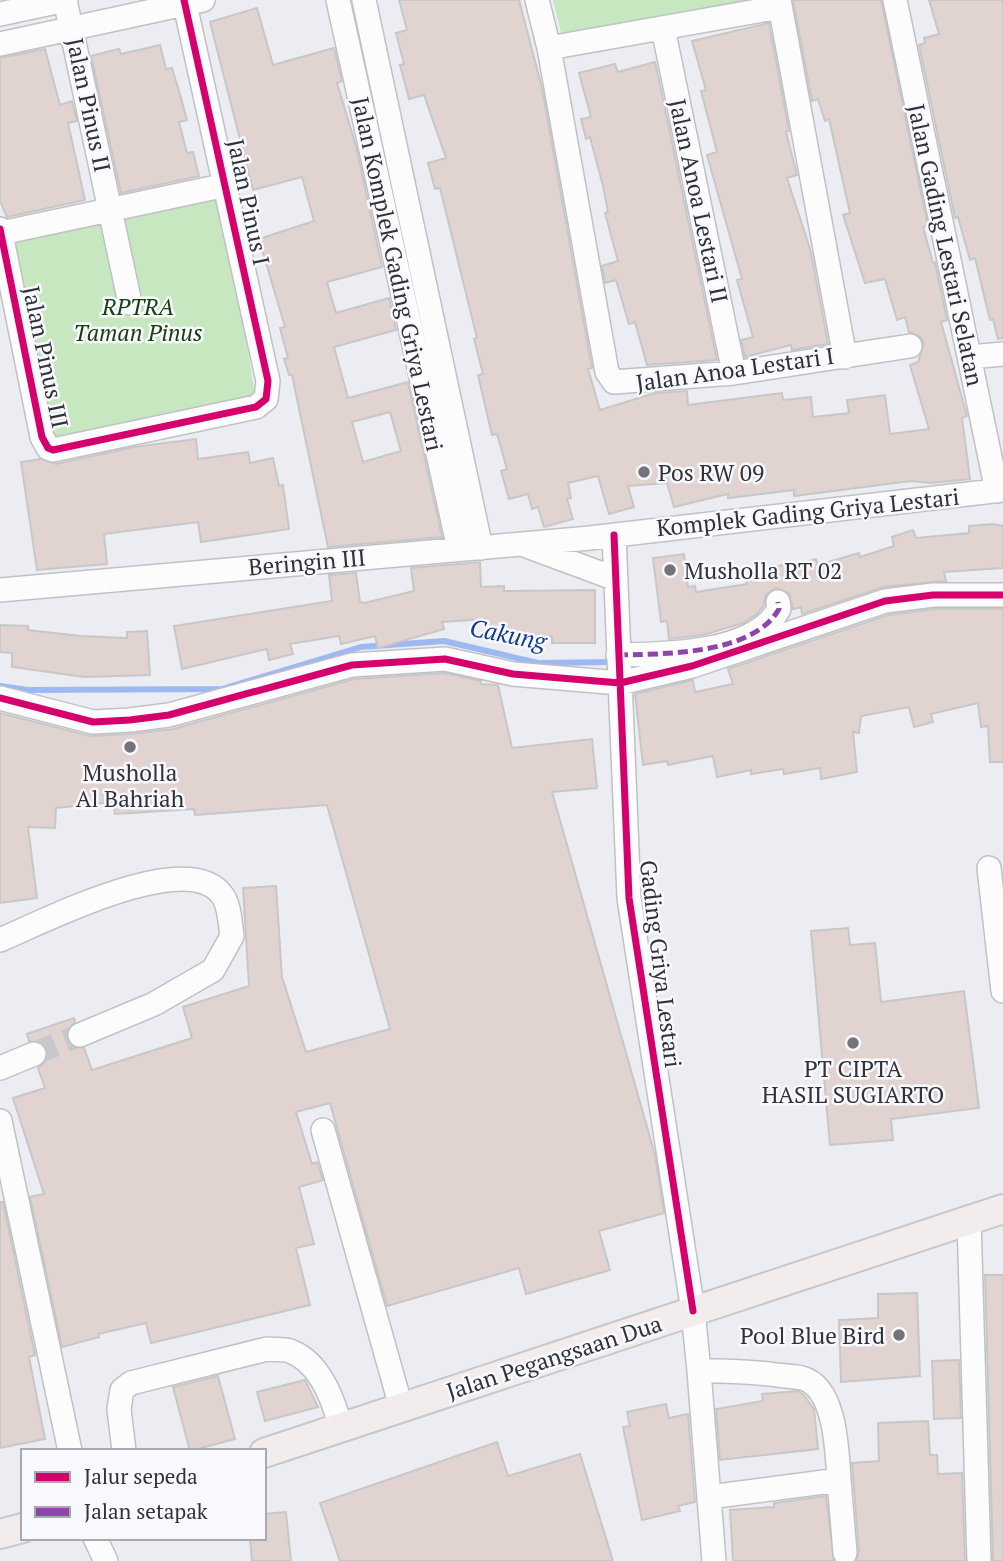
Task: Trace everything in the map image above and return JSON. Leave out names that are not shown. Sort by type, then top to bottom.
[{"type":"main road","name":"Jalan Pegangsaan Dua","points":[[266,1452],[1003,1209]]},
{"type":"main road","points":[[0,1534],[21,1529]]},
{"type":"street","points":[[0,14],[66,0]]},
{"type":"street","name":"Jalan Pinus II","points":[[66,0],[130,303]]},
{"type":"street","name":"Jalan Komplek Gading Griya Lestari","points":[[338,0],[470,548]]},
{"type":"street","name":"Jalan Komplek Gading Griya Lestari","points":[[364,0],[470,548]]},
{"type":"street","name":"Jalan Anoa Lestari I","points":[[537,0],[549,48],[607,372],[614,382],[624,384],[734,373],[845,357],[780,4]]},
{"type":"street","name":"Jalan Gading Lestari Selatan","points":[[895,0],[1000,491]]},
{"type":"street","points":[[0,44],[191,1]]},
{"type":"street","name":"Jalan Pinus I","points":[[191,1],[226,185],[268,382],[266,399],[256,407]]},
{"type":"street","points":[[549,48],[780,4]]},
{"type":"street","name":"Jalan Anoa Lestari II","points":[[663,28],[734,373]]},
{"type":"street","points":[[1,231],[226,185]]},
{"type":"street","name":"Jalan Pinus III","points":[[1,231],[42,437],[48,449],[54,450],[256,407]]},
{"type":"street","points":[[845,357],[910,346]]},
{"type":"street","points":[[970,357],[1003,354]]},
{"type":"street","name":"Komplek Gading Griya Lestari","points":[[614,535],[1000,491]]},
{"type":"street","name":"Beringin III","points":[[0,590],[614,535]]},
{"type":"street","name":"Gading Griya Lestari","points":[[614,535],[629,898],[693,1311],[714,1561]]},
{"type":"street","points":[[520,544],[616,579]]},
{"type":"street","points":[[0,698],[93,722],[130,720],[169,715],[352,666],[444,659],[513,674],[619,669],[717,659],[885,601],[933,595],[1003,594]]},
{"type":"street","points":[[619,669],[690,654],[736,640],[773,618],[779,609],[778,602]]},
{"type":"street","points":[[989,868],[1003,991]]},
{"type":"street","points":[[0,940],[110,894],[149,882],[192,879],[206,882],[222,895],[232,936],[214,970],[154,1004],[80,1035]]},
{"type":"street","points":[[0,1068],[34,1054]]},
{"type":"street","points":[[0,1121],[70,1449]]},
{"type":"street","points":[[324,1130],[401,1407]]},
{"type":"street","points":[[968,1220],[979,1561]]},
{"type":"street","points":[[124,1449],[120,1409],[122,1390],[131,1383],[267,1349],[290,1351],[317,1373],[335,1404],[341,1429]]},
{"type":"street","points":[[699,1371],[730,1370],[805,1378],[822,1394],[831,1413],[845,1553]]},
{"type":"street","points":[[709,1497],[839,1480]]},
{"type":"street","points":[[96,1540],[106,1561]]},
{"type":"green space","points":[[553,0],[770,0],[563,40]]},
{"type":"green space","name":"RPTRA Taman Pinus","points":[[222,194],[256,401],[49,440],[9,243]]},
{"type":"building","points":[[399,0],[519,0],[542,88],[592,368],[588,369],[600,410],[655,393],[687,391],[688,405],[782,393],[783,400],[811,397],[813,417],[849,413],[847,400],[885,395],[890,434],[929,429],[910,365],[918,362],[924,343],[920,337],[909,332],[905,317],[897,320],[885,279],[865,283],[843,215],[850,213],[829,119],[825,121],[818,99],[812,101],[793,0],[881,0],[928,226],[923,227],[933,263],[935,262],[947,320],[941,322],[967,416],[962,418],[970,479],[931,483],[911,481],[794,496],[794,490],[728,498],[728,494],[674,507],[667,483],[628,486],[634,507],[609,514],[598,476],[568,483],[571,498],[567,499],[573,519],[544,527],[538,507],[532,509],[528,494],[509,499],[501,471],[507,469],[497,434],[492,435],[478,375],[483,374],[474,339],[477,338],[440,188],[435,189],[428,163],[446,158],[424,95],[409,99],[400,65],[404,64],[396,33],[407,30]]},
{"type":"building","points":[[929,0],[1003,0],[1003,338],[998,339],[993,319],[990,320],[975,258],[970,260],[958,217],[955,218],[919,45],[925,43],[924,38],[939,34]]},
{"type":"building","points":[[257,8],[273,65],[334,48],[342,81],[337,83],[356,146],[382,267],[327,282],[336,313],[389,298],[396,330],[334,347],[348,398],[408,382],[442,537],[328,547],[292,375],[289,375],[284,359],[288,358],[280,328],[285,327],[259,239],[314,221],[302,177],[253,190],[210,22]],"holes":[[[390,412],[401,451],[363,462],[352,422]]]},
{"type":"building","points":[[769,23],[789,131],[786,132],[797,175],[787,178],[811,252],[828,344],[792,350],[791,345],[745,357],[741,340],[753,337],[737,280],[742,279],[707,155],[717,152],[701,91],[706,90],[692,41]]},
{"type":"building","points":[[160,45],[166,69],[172,68],[181,98],[187,120],[179,122],[187,153],[193,152],[199,176],[121,193],[91,56],[119,49],[121,54]]},
{"type":"building","points":[[45,49],[60,105],[72,101],[77,121],[68,123],[85,200],[7,217],[0,201],[0,58]]},
{"type":"building","points":[[655,62],[717,360],[647,365],[635,322],[629,324],[616,280],[605,283],[602,266],[618,261],[605,213],[608,212],[603,186],[590,137],[586,139],[581,119],[591,117],[579,73],[615,64],[618,72]]},
{"type":"building","points":[[196,439],[198,459],[248,452],[250,463],[273,458],[279,486],[283,485],[289,529],[201,542],[198,522],[104,534],[107,564],[37,570],[21,462],[41,459],[56,464],[134,447]]},
{"type":"building","points":[[969,526],[1003,526],[1003,568],[944,572],[946,581],[883,587],[802,614],[801,607],[793,609],[789,593],[775,588],[765,596],[764,605],[757,614],[743,623],[703,635],[669,639],[667,621],[661,622],[653,558],[684,554],[688,587],[695,586],[696,592],[747,584],[746,581],[771,574],[769,569],[792,562],[793,566],[816,559],[818,565],[859,553],[860,557],[894,546],[892,537],[913,530],[916,538],[969,533]]},
{"type":"building","points":[[480,562],[481,587],[504,586],[504,591],[595,590],[595,643],[552,643],[552,636],[509,638],[509,633],[487,633],[486,619],[442,622],[444,629],[378,648],[375,636],[341,644],[339,636],[290,644],[293,654],[269,660],[267,649],[182,669],[174,626],[332,601],[329,575],[356,573],[360,602],[364,603],[414,591],[411,568]]},
{"type":"building","points":[[934,609],[1003,609],[1003,762],[990,762],[988,726],[981,727],[978,703],[931,714],[933,722],[914,727],[909,707],[861,716],[859,733],[853,732],[857,772],[821,779],[820,768],[784,774],[783,769],[751,774],[751,770],[717,777],[713,756],[668,765],[667,761],[643,765],[635,694],[693,680],[695,692],[733,684],[728,669],[888,615]]},
{"type":"building","points":[[0,625],[28,626],[28,630],[81,636],[127,638],[127,632],[147,631],[150,675],[84,677],[12,667],[12,653],[0,652]]},
{"type":"building","points":[[444,673],[481,681],[481,684],[498,685],[512,748],[592,739],[597,788],[552,792],[655,1155],[664,1213],[599,1231],[610,1270],[526,1294],[519,1268],[387,1306],[330,1103],[296,1112],[312,1164],[317,1162],[323,1180],[299,1187],[314,1244],[296,1248],[310,1305],[151,1343],[146,1323],[98,1334],[99,1337],[62,1347],[30,1197],[44,1194],[13,1098],[45,1088],[38,1068],[45,1062],[47,1049],[42,1043],[29,1041],[27,1034],[74,1018],[75,1022],[66,1033],[67,1040],[72,1046],[84,1048],[92,1070],[192,1038],[183,1007],[249,986],[243,888],[276,886],[282,977],[306,1052],[390,1029],[327,805],[195,815],[194,809],[115,814],[113,802],[56,808],[55,828],[28,827],[37,898],[0,903],[0,713],[90,736],[131,734],[173,729],[354,679]]},
{"type":"building","points":[[848,928],[850,945],[875,943],[881,1002],[964,991],[979,1108],[891,1119],[893,1140],[830,1145],[811,931]]},
{"type":"building","points":[[0,1202],[3,1202],[35,1355],[29,1357],[45,1439],[0,1448]]},
{"type":"building","points":[[985,1275],[1003,1275],[1003,1561],[993,1561]]},
{"type":"building","points":[[917,1293],[920,1376],[841,1382],[839,1320],[878,1318],[878,1294]]},
{"type":"building","points":[[959,1360],[961,1418],[934,1419],[932,1361]]},
{"type":"building","points":[[218,1376],[235,1439],[189,1449],[173,1387]]},
{"type":"building","points":[[305,1380],[318,1407],[265,1421],[257,1392]]},
{"type":"building","points":[[798,1391],[814,1409],[818,1449],[720,1460],[716,1409],[763,1401],[762,1394]]},
{"type":"building","points":[[666,1404],[669,1418],[688,1414],[695,1502],[678,1506],[680,1511],[642,1520],[623,1427],[630,1426],[627,1412]]},
{"type":"building","points":[[928,1421],[930,1455],[937,1455],[938,1474],[962,1473],[965,1561],[856,1561],[859,1552],[852,1463],[879,1461],[878,1423]]},
{"type":"building","points":[[497,1442],[508,1476],[580,1454],[613,1561],[340,1561],[320,1503]]},
{"type":"building","points":[[826,1496],[834,1561],[733,1561],[730,1510],[774,1507],[774,1503]]},
{"type":"building","points":[[286,1512],[291,1561],[252,1561],[250,1540],[266,1540],[266,1514]]},
{"type":"waterway","name":"Cakung","points":[[0,686],[28,690],[222,689],[361,647],[444,641],[538,663],[615,662]]},
{"type":"tunnel","points":[[34,1054],[80,1035]]},
{"type":"marked path","points":[[618,655],[682,652],[728,644],[766,624],[779,609],[778,602]]},
{"type":"cycle path","points":[[0,229],[42,437],[48,448],[53,450],[256,407],[266,399],[268,381],[184,0]]},
{"type":"cycle path","points":[[614,535],[629,898],[693,1311]]},
{"type":"cycle path","points":[[0,698],[93,722],[130,720],[169,715],[352,665],[445,659],[513,674],[620,683],[692,666],[885,601],[933,595],[1003,595]]},
{"type":"place","name":"Pos RW 09","points":[[644,472]]},
{"type":"place","name":"Musholla RT 02","points":[[670,570]]},
{"type":"place","name":"Musholla Al Bahriah","points":[[130,747]]},
{"type":"place","name":"PT CIPTA HASIL SUGIARTO","points":[[853,1043]]},
{"type":"place","name":"Pool Blue Bird","points":[[899,1335]]}]
